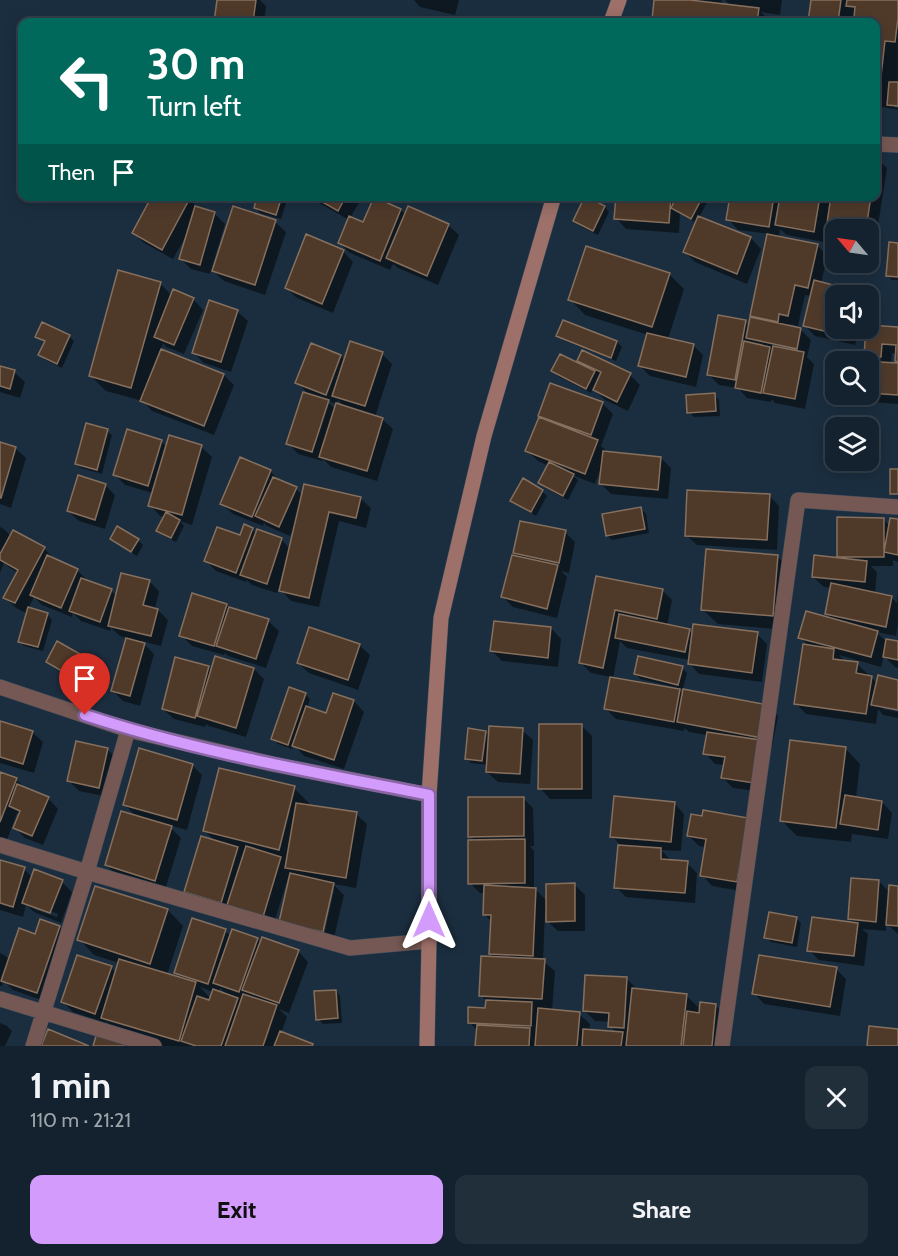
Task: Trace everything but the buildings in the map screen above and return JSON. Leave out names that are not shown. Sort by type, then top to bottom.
[{"type":"main road","points":[[612,18],[619,0]]},
{"type":"main road","points":[[427,1046],[429,795],[441,618],[484,436],[553,201]]},
{"type":"street","points":[[880,144],[898,145]]},
{"type":"street","points":[[722,1046],[798,500],[898,507]]},
{"type":"street","points":[[0,687],[128,729],[272,764],[429,795]]},
{"type":"street","points":[[33,1046],[128,729]]},
{"type":"street","points":[[0,845],[350,948],[429,941]]},
{"type":"street","points":[[0,999],[154,1046]]},
{"type":"route","points":[[85,715],[128,729],[272,764],[429,795],[429,920]]}]
